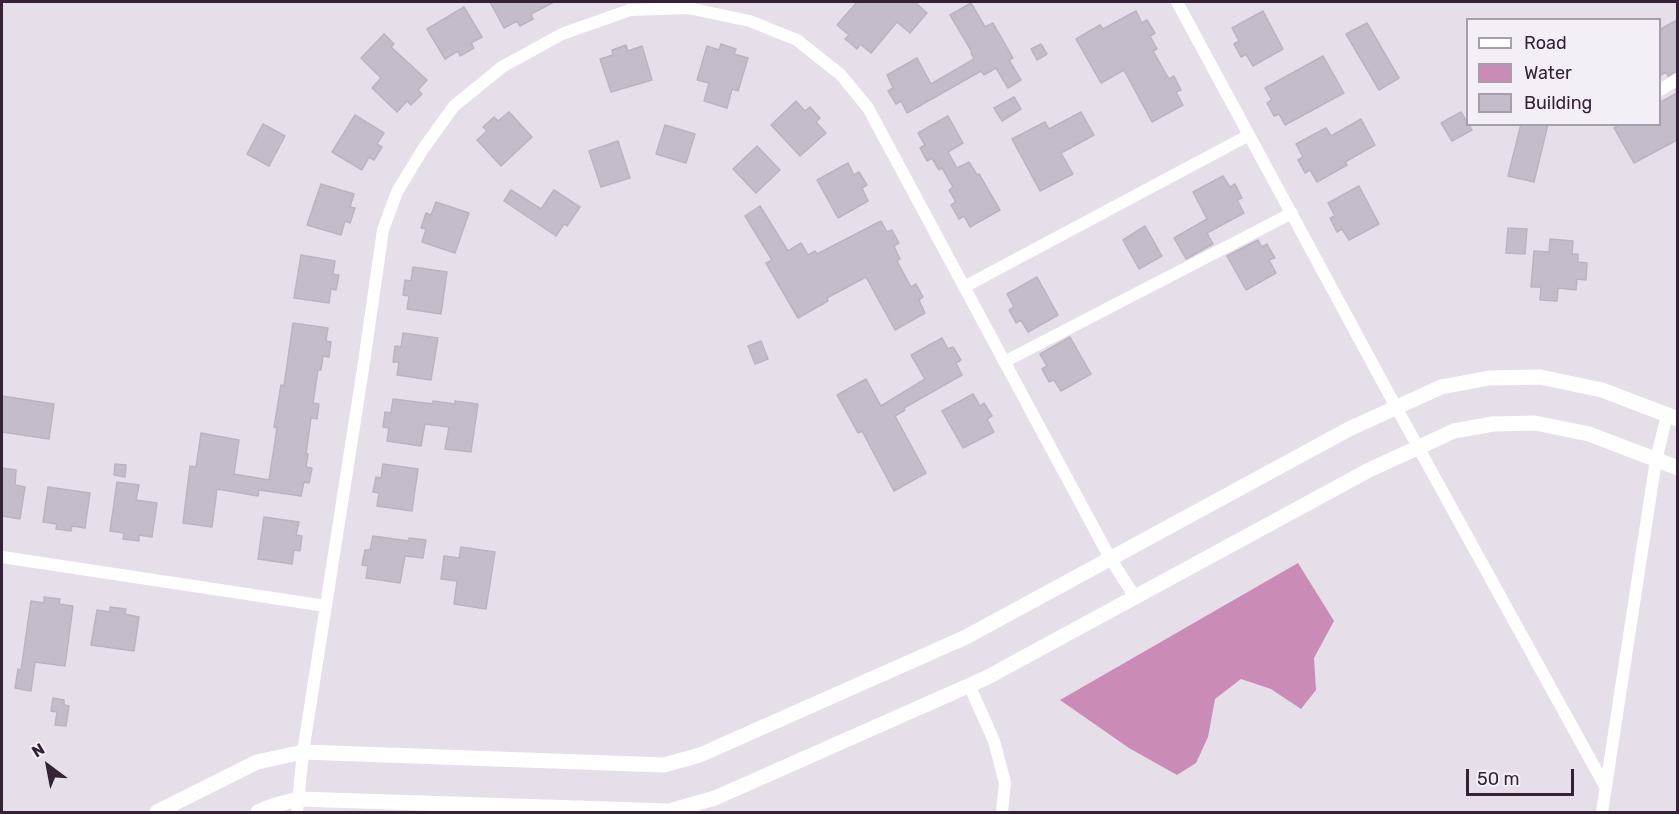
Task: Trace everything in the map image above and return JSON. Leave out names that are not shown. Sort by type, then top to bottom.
[{"type":"street","points":[[1178,2],[1396,407],[1606,788]]},
{"type":"street","points":[[298,806],[303,752],[384,230],[398,192],[423,149],[454,106],[502,67],[562,34],[630,10],[688,8],[750,21],[797,40],[841,75],[868,108],[1110,558],[1135,597]]},
{"type":"street","points":[[1661,89],[1677,79]]},
{"type":"street","points":[[964,287],[1250,135]]},
{"type":"street","points":[[1004,362],[1292,213]]},
{"type":"street","points":[[157,813],[256,762],[303,752],[664,765],[699,755],[966,637],[1349,429],[1396,407],[1441,387],[1489,378],[1540,377],[1602,390],[1672,417],[1656,460],[1602,813]]},
{"type":"street","points":[[258,813],[272,806],[669,811],[715,798],[986,678],[1369,470],[1454,431],[1493,424],[1535,423],[1589,434],[1677,468]]},
{"type":"street","points":[[2,557],[326,606]]},
{"type":"street","points":[[969,685],[994,741],[1005,783],[1002,813]]},
{"type":"water","points":[[1298,563],[1334,621],[1314,658],[1316,690],[1301,709],[1271,689],[1241,679],[1215,699],[1208,737],[1196,763],[1177,775],[1129,748],[1060,700]]},
{"type":"building","points":[[490,2],[554,2],[531,14],[533,19],[520,26],[517,21],[504,28]]},
{"type":"building","points":[[857,2],[915,2],[927,13],[910,33],[897,22],[871,53],[860,44],[857,49],[845,39],[849,35],[837,25]]},
{"type":"building","points":[[971,3],[985,27],[993,23],[1013,58],[1009,60],[1021,80],[1008,88],[996,68],[984,75],[981,71],[907,113],[901,101],[896,104],[888,91],[893,88],[887,75],[917,58],[931,84],[974,59],[950,15]]},
{"type":"building","points":[[464,7],[482,37],[471,43],[474,48],[460,56],[458,51],[445,59],[427,29]]},
{"type":"building","points":[[1136,11],[1142,23],[1147,20],[1155,33],[1150,36],[1157,49],[1153,51],[1169,79],[1174,76],[1181,90],[1176,92],[1183,105],[1152,122],[1124,70],[1101,83],[1076,39],[1100,25],[1103,29]]},
{"type":"building","points":[[1263,11],[1283,49],[1253,66],[1246,54],[1241,57],[1234,44],[1239,41],[1232,28]]},
{"type":"building","points":[[1677,20],[1677,71],[1668,76],[1666,72],[1661,75],[1661,29]]},
{"type":"building","points":[[1367,23],[1399,78],[1379,90],[1346,34]]},
{"type":"building","points":[[384,34],[394,44],[391,47],[427,80],[418,90],[422,94],[411,105],[407,101],[397,112],[372,88],[381,78],[361,58]]},
{"type":"building","points":[[721,44],[736,49],[734,54],[748,58],[738,91],[732,89],[727,108],[704,101],[709,83],[697,80],[707,46],[719,50]]},
{"type":"building","points":[[1041,44],[1047,54],[1037,60],[1031,49]]},
{"type":"building","points":[[626,45],[628,51],[642,46],[652,80],[611,92],[600,59],[613,55],[612,50]]},
{"type":"building","points":[[1323,56],[1344,93],[1285,125],[1279,114],[1274,116],[1267,103],[1272,100],[1265,88]]},
{"type":"building","points":[[1677,93],[1677,140],[1634,163],[1614,128],[1618,126],[1661,126],[1661,102]]},
{"type":"building","points":[[1014,97],[1021,109],[1002,121],[994,108]]},
{"type":"building","points":[[796,101],[805,111],[810,107],[820,118],[816,122],[826,133],[800,156],[771,125]]},
{"type":"building","points":[[509,112],[532,137],[501,166],[477,140],[487,131],[483,127],[494,117],[498,121]]},
{"type":"building","points":[[1081,112],[1094,135],[1061,153],[1073,174],[1040,191],[1012,139],[1045,122],[1049,129]]},
{"type":"building","points":[[1461,112],[1466,120],[1466,126],[1470,126],[1472,130],[1452,141],[1441,123]]},
{"type":"building","points":[[355,115],[384,133],[377,144],[382,147],[374,160],[369,157],[362,170],[332,152]]},
{"type":"building","points":[[948,116],[963,143],[948,152],[957,168],[969,162],[977,175],[979,174],[1000,210],[970,227],[964,216],[959,219],[951,205],[956,202],[949,190],[953,187],[942,168],[939,170],[932,158],[927,161],[920,148],[925,145],[918,133]]},
{"type":"building","points":[[1361,119],[1375,145],[1345,162],[1347,165],[1317,182],[1310,170],[1305,173],[1298,160],[1303,157],[1296,144],[1326,128],[1331,136]]},
{"type":"building","points":[[263,124],[285,136],[269,166],[247,154]]},
{"type":"building","points":[[665,125],[695,134],[686,163],[656,154]]},
{"type":"building","points":[[1520,126],[1548,126],[1534,182],[1508,176]]},
{"type":"building","points":[[618,141],[630,178],[601,187],[589,151]]},
{"type":"building","points":[[757,146],[780,170],[756,193],[733,169]]},
{"type":"building","points":[[848,163],[854,175],[859,172],[867,185],[862,188],[868,201],[838,218],[817,180]]},
{"type":"building","points":[[1223,176],[1230,187],[1235,184],[1242,198],[1237,200],[1244,213],[1207,233],[1213,244],[1186,259],[1174,238],[1207,219],[1193,192]]},
{"type":"building","points":[[321,184],[354,194],[350,207],[355,208],[350,223],[345,221],[341,235],[307,225]]},
{"type":"building","points":[[1359,186],[1379,224],[1349,240],[1342,229],[1337,232],[1330,218],[1335,216],[1328,203]]},
{"type":"building","points":[[511,190],[541,209],[554,190],[580,207],[567,226],[564,224],[556,236],[504,201]]},
{"type":"building","points":[[436,202],[469,213],[455,253],[422,242],[426,229],[421,228],[426,213],[431,215]]},
{"type":"building","points":[[760,206],[788,251],[801,243],[808,255],[815,251],[817,254],[881,221],[887,232],[892,230],[899,243],[894,246],[900,259],[897,261],[911,287],[916,284],[923,297],[919,300],[925,313],[895,330],[866,277],[827,298],[828,301],[798,318],[766,263],[772,260],[745,216]]},
{"type":"building","points":[[1145,226],[1162,256],[1139,269],[1123,240]]},
{"type":"building","points":[[1508,228],[1527,229],[1525,254],[1506,253]]},
{"type":"building","points":[[1550,239],[1573,241],[1572,254],[1578,254],[1578,262],[1587,263],[1586,280],[1577,279],[1576,290],[1558,288],[1557,301],[1540,300],[1541,287],[1531,287],[1534,251],[1549,252]]},
{"type":"building","points":[[1258,240],[1262,247],[1267,244],[1275,258],[1269,260],[1276,273],[1246,290],[1227,256]]},
{"type":"building","points":[[301,255],[335,261],[333,274],[339,275],[336,290],[331,289],[329,303],[294,298]]},
{"type":"building","points":[[413,267],[447,272],[441,314],[407,309],[409,296],[403,295],[405,280],[411,281]]},
{"type":"building","points":[[1037,277],[1058,315],[1028,332],[1021,320],[1016,323],[1009,310],[1014,307],[1007,294]]},
{"type":"building","points":[[293,323],[328,328],[326,341],[331,342],[329,357],[323,356],[321,370],[318,370],[313,403],[319,404],[317,419],[311,418],[306,454],[308,454],[306,467],[312,468],[309,483],[304,482],[301,496],[259,490],[258,496],[217,489],[212,527],[183,523],[190,466],[196,467],[201,433],[239,440],[234,474],[269,480],[277,428],[274,427],[281,385],[284,386]]},
{"type":"building","points":[[403,333],[438,338],[431,380],[397,375],[399,362],[393,362],[395,346],[401,347]]},
{"type":"building","points":[[1070,337],[1091,374],[1061,391],[1054,380],[1049,382],[1042,369],[1047,366],[1040,354]]},
{"type":"building","points":[[942,338],[948,349],[953,347],[961,360],[956,363],[962,375],[904,408],[905,410],[895,416],[926,473],[894,491],[862,431],[858,433],[837,395],[866,379],[881,406],[925,379],[911,355]]},
{"type":"building","points":[[761,341],[768,359],[755,364],[748,346]]},
{"type":"building","points":[[973,394],[980,406],[984,403],[992,416],[987,419],[994,432],[963,448],[942,411]]},
{"type":"building","points":[[2,396],[54,404],[49,439],[2,432]]},
{"type":"building","points":[[393,399],[433,404],[433,401],[455,404],[455,401],[478,404],[471,452],[445,449],[449,427],[425,424],[421,446],[387,441],[389,428],[383,427],[385,412],[391,413]]},
{"type":"building","points":[[115,464],[126,465],[125,477],[114,475]]},
{"type":"building","points":[[383,464],[418,469],[412,511],[377,506],[379,493],[373,492],[376,477],[381,478]]},
{"type":"building","points":[[2,468],[16,470],[15,485],[25,487],[20,519],[2,516]]},
{"type":"building","points":[[117,482],[139,485],[136,500],[157,503],[152,537],[139,535],[139,541],[123,539],[124,533],[110,531]]},
{"type":"building","points":[[48,487],[90,493],[85,528],[72,526],[71,531],[56,529],[57,524],[43,522]]},
{"type":"building","points":[[264,517],[299,522],[296,535],[302,536],[300,551],[294,550],[292,564],[258,559]]},
{"type":"building","points":[[373,536],[409,541],[409,538],[426,540],[423,558],[405,556],[400,583],[366,578],[368,566],[362,565],[365,550],[370,550]]},
{"type":"building","points":[[461,547],[495,552],[486,609],[454,604],[457,581],[441,579],[444,556],[459,558]]},
{"type":"building","points":[[44,597],[60,599],[59,604],[73,606],[65,666],[35,662],[31,691],[15,688],[18,669],[21,670],[31,601],[44,603]]},
{"type":"building","points":[[110,607],[126,609],[125,614],[139,617],[134,651],[91,645],[97,610],[110,612]]},
{"type":"building","points":[[53,698],[64,700],[64,705],[69,706],[66,726],[55,725],[57,712],[51,711]]}]
